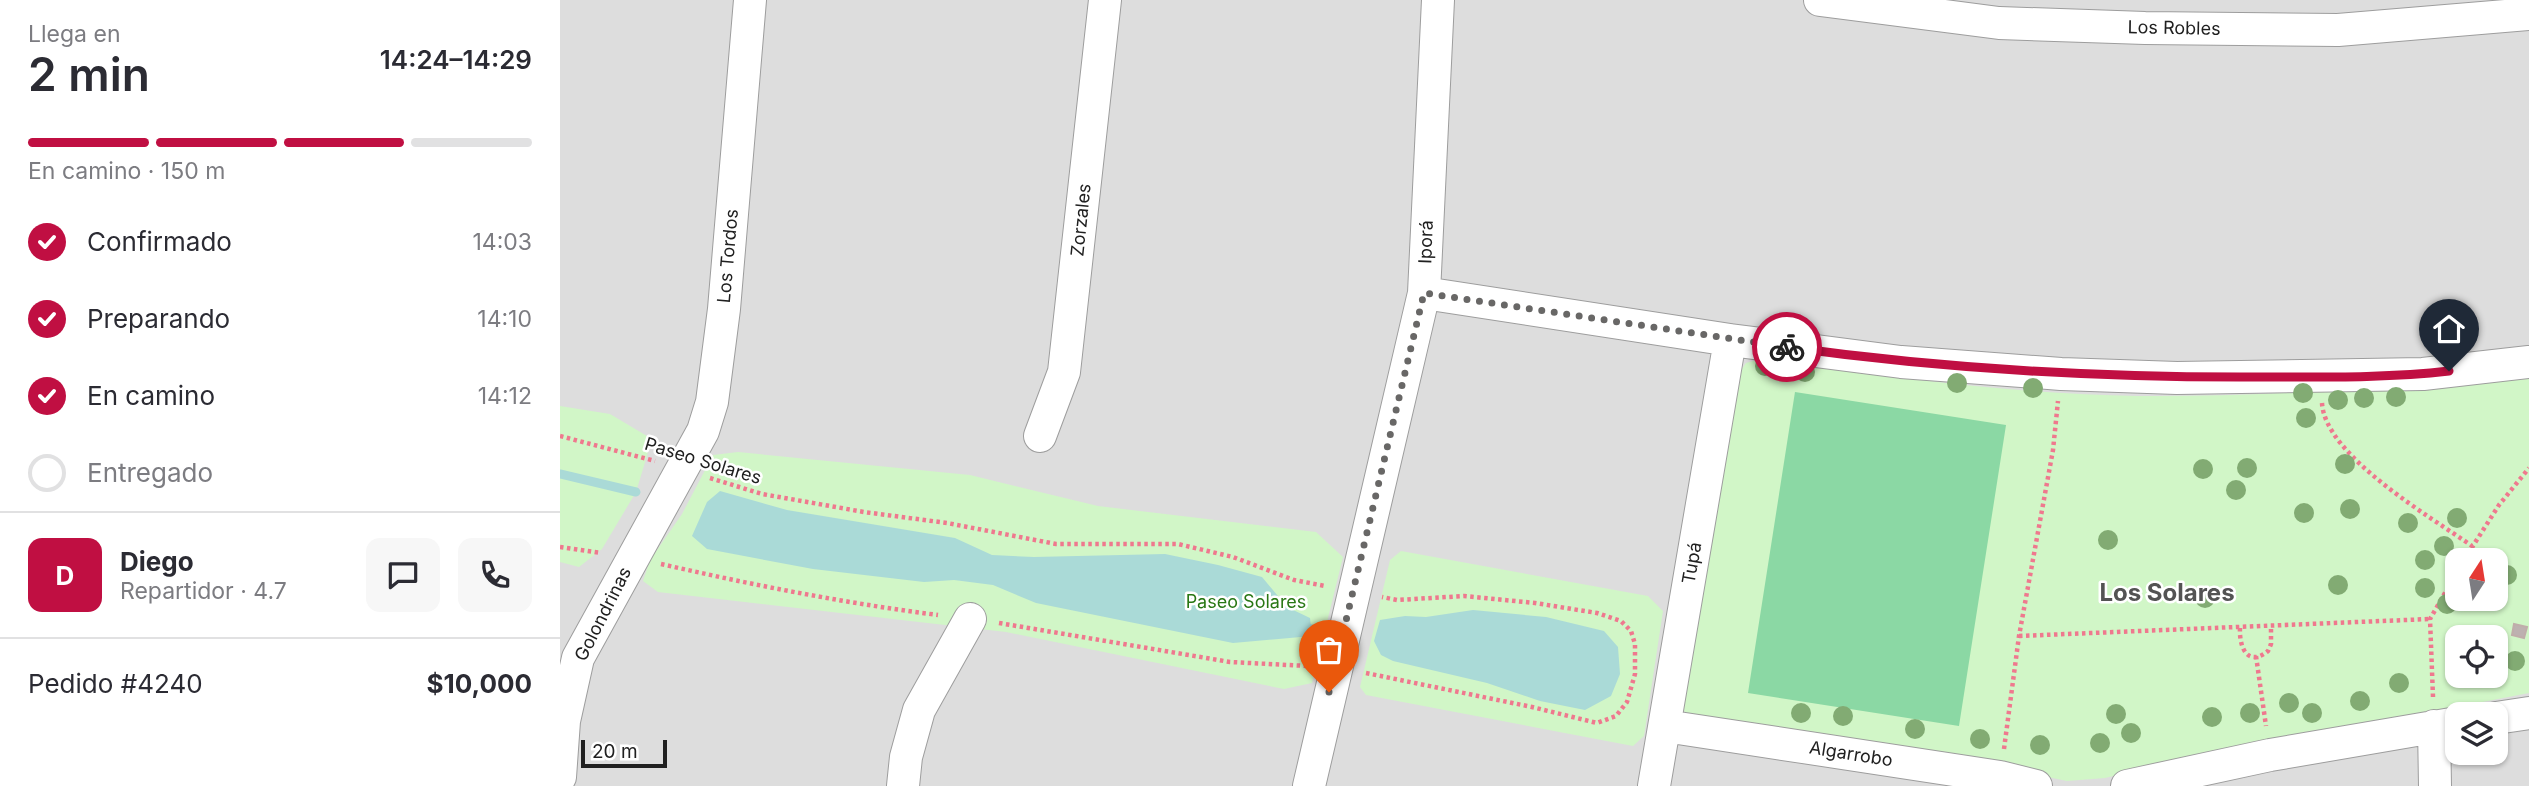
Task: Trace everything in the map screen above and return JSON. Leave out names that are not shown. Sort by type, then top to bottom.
[{"type":"street","name":"Los Tordos","points":[[664,500],[703,431],[712,402],[724,309],[750,0]]},
{"type":"street","name":"Zorzales","points":[[1040,436],[1064,372],[1105,0]]},
{"type":"street","name":"Iporá","points":[[1309,786],[1424,293],[1438,0]]},
{"type":"street","name":"Los Robles","points":[[1820,0],[1999,23],[2145,27],[2338,30],[2529,14]]},
{"type":"street","points":[[1424,293],[1730,340],[1901,362],[2061,374],[2177,378],[2321,377],[2423,374],[2529,362]]},
{"type":"street","name":"Tupá","points":[[1654,786],[1730,340]]},
{"type":"street","name":"Golondrinas","points":[[560,778],[564,721],[578,658],[664,500]]},
{"type":"street","points":[[903,786],[906,757],[919,710],[970,620]]},
{"type":"street","points":[[2508,716],[2529,713]]},
{"type":"street","points":[[2127,786],[2270,755],[2445,725]]},
{"type":"street","name":"Algarrobo","points":[[1665,726],[2000,777],[2036,786]]},
{"type":"street","points":[[2435,786],[2445,731]]},
{"type":"path","points":[[2000,777],[2020,636],[2053,450],[2061,374]]},
{"type":"path","points":[[2321,377],[2323,410],[2333,434],[2374,477],[2472,546],[2498,505],[2529,468]]},
{"type":"path","name":"Paseo Solares","points":[[560,436],[762,494],[864,512],[947,523],[1056,544],[1178,544],[1233,557],[1353,598],[1397,600],[1464,596],[1597,613],[1621,621],[1631,631],[1635,644],[1635,674],[1627,702],[1622,709],[1616,716],[1597,723],[1532,707],[1335,668],[1230,662],[1112,640],[867,606],[765,587],[632,557],[560,547]]},
{"type":"path","points":[[2445,593],[2430,619],[2445,718]]},
{"type":"path","points":[[2020,636],[2430,619]]},
{"type":"path","points":[[2240,628],[2243,651],[2256,656],[2268,651],[2271,644],[2271,626]]},
{"type":"path","points":[[2256,656],[2270,755]]},
{"type":"shaded area","points":[[560,0],[2529,0],[2529,786],[560,786]]},
{"type":"green space","points":[[1763,358],[1950,383],[2090,395],[2235,395],[2529,375],[2529,693],[2483,702],[2445,702],[2445,709],[2173,762],[2105,778],[2067,781],[1976,762],[1692,719],[1683,710],[1735,379],[1746,363]]},
{"type":"green space","points":[[1795,392],[2006,425],[1959,726],[1748,693]]},
{"type":"green space","points":[[560,406],[610,414],[652,439],[636,492],[602,549],[579,567],[560,562]]},
{"type":"green space","name":"Paseo Solares","points":[[738,452],[970,475],[1098,506],[1316,532],[1343,557],[1312,683],[1284,689],[1006,632],[658,592],[643,581],[650,560],[682,514],[713,455]]},
{"type":"green space","points":[[1401,551],[1648,596],[1663,611],[1644,736],[1633,746],[1366,695],[1360,687],[1390,560]]},
{"type":"water","points":[[720,491],[787,510],[955,538],[992,555],[1034,557],[1165,554],[1218,565],[1262,577],[1287,607],[1310,618],[1312,636],[1233,643],[1036,603],[993,585],[954,580],[924,582],[813,569],[707,549],[692,536],[707,502]]},
{"type":"water","points":[[1473,610],[1546,617],[1604,631],[1618,647],[1620,674],[1611,696],[1585,710],[1540,701],[1487,683],[1393,661],[1381,655],[1374,641],[1380,620]]},
{"type":"building","points":[[2514,624],[2527,627],[2524,638],[2512,635]]},
{"type":"waterway","points":[[560,474],[636,492]]},
{"type":"waterway","points":[[1301,627],[1322,631]]},
{"type":"way so far","points":[[1329,692],[1424,293],[1787,347]]},
{"type":"district","name":"Los Solares","points":[[2167,593]]},
{"type":"route","points":[[1787,347],[1901,362],[2061,374],[2177,378],[2321,377],[2449,371]]}]
